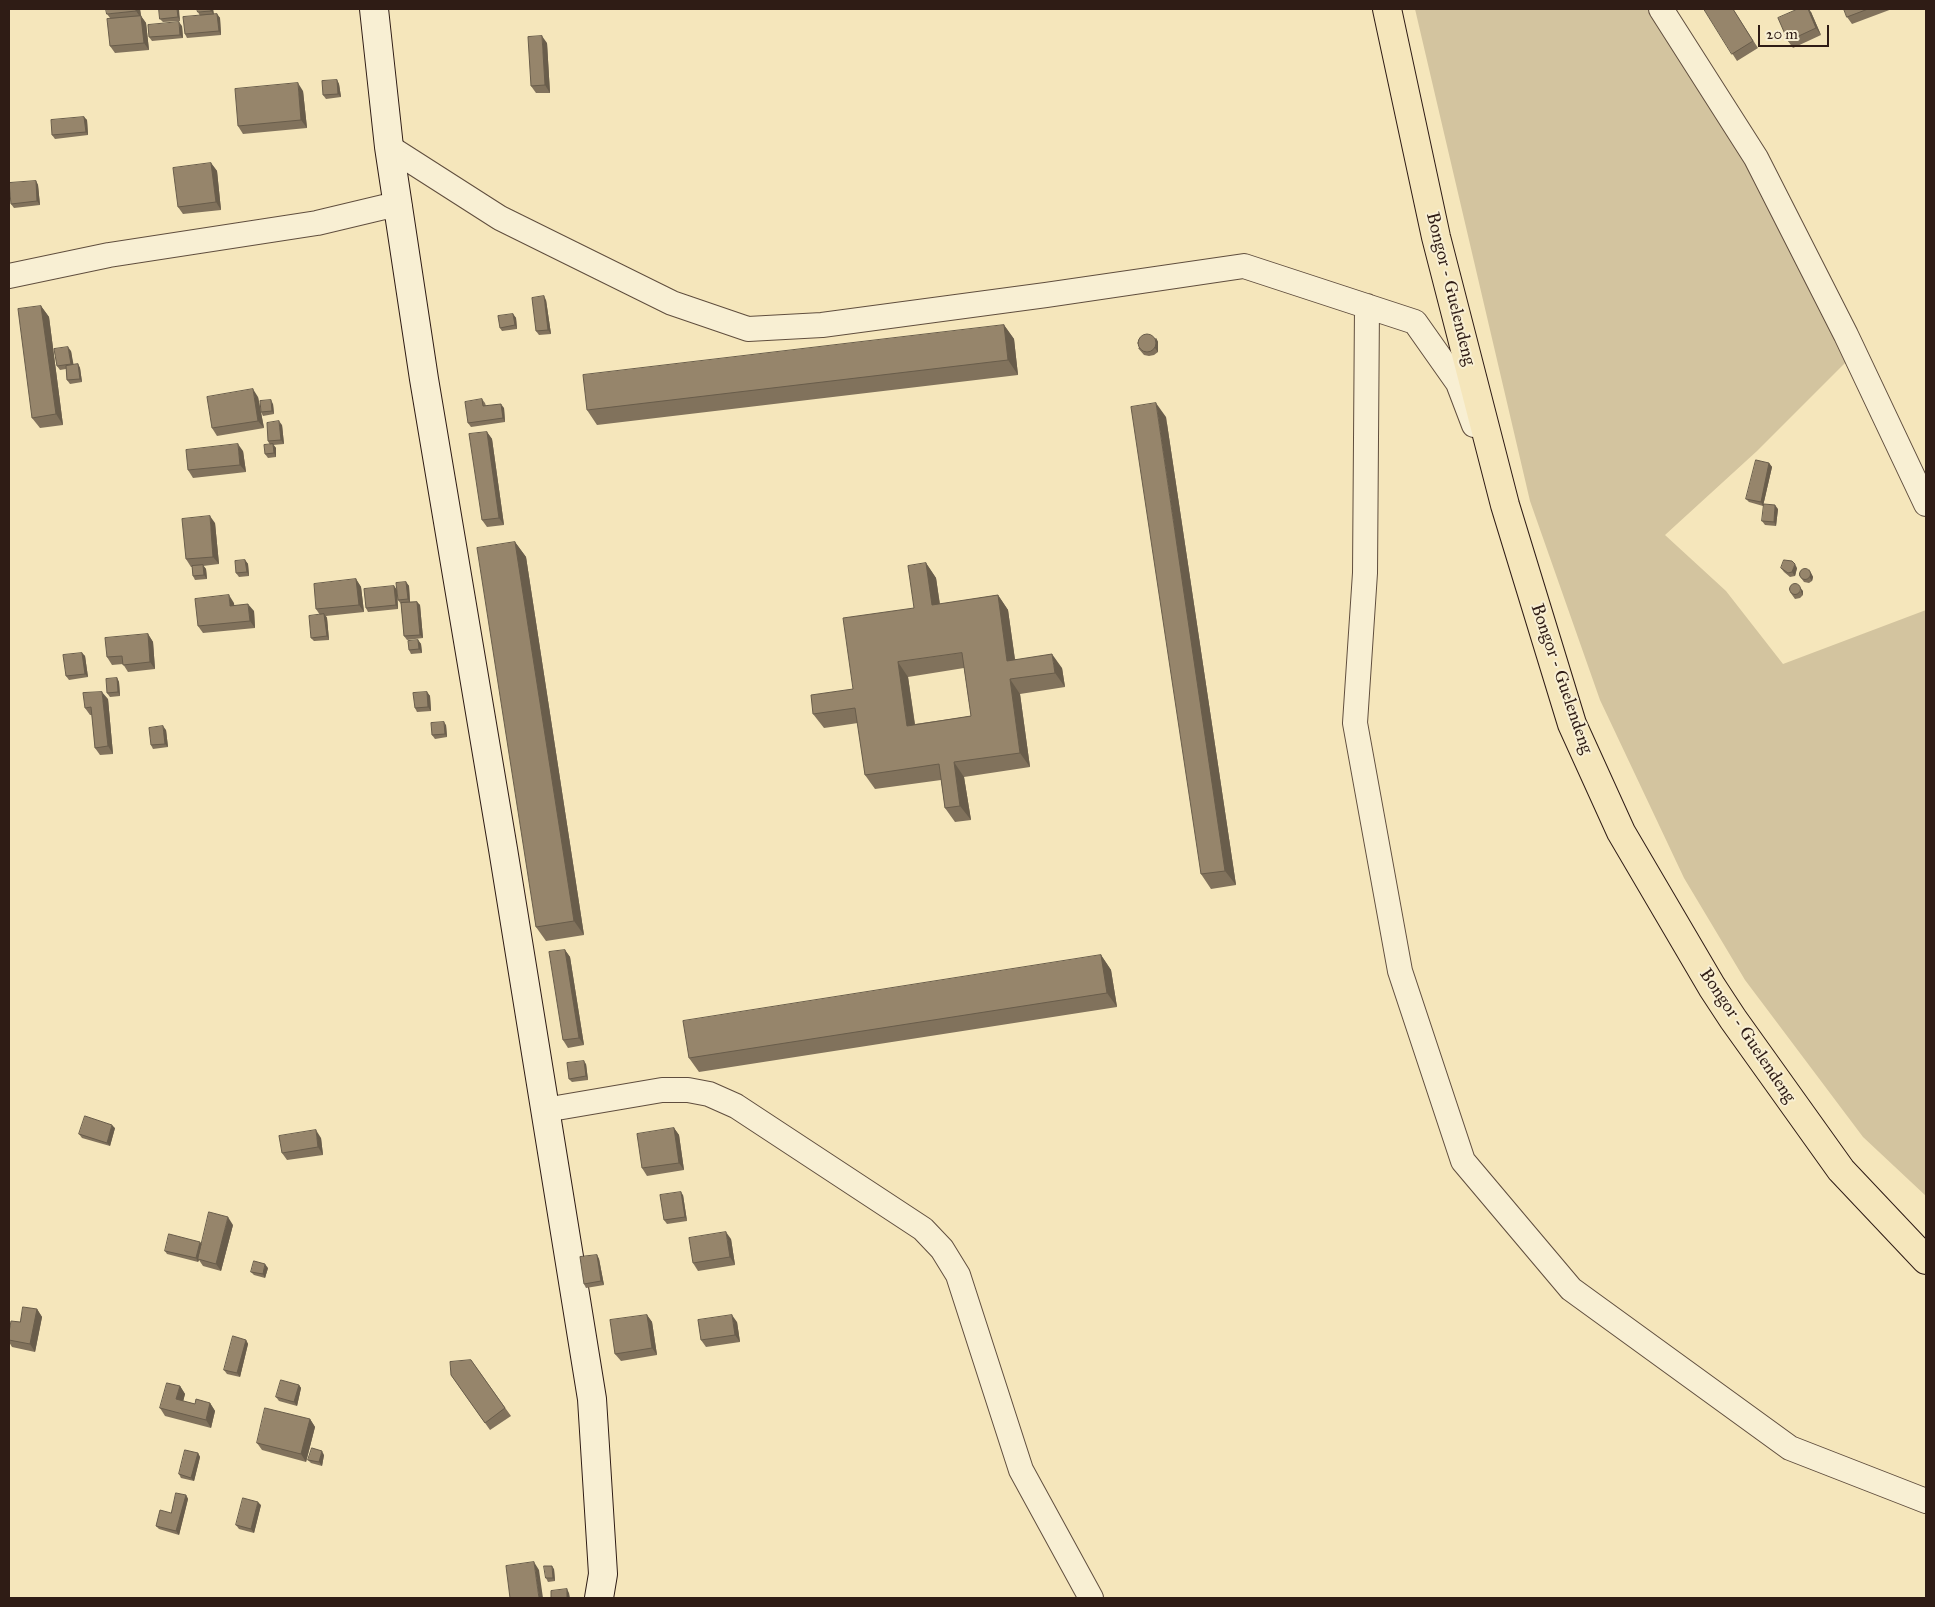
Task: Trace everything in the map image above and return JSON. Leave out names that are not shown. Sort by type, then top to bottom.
[{"type":"highway","name":"Bongor - Guelendeng","points":[[1387,9],[1436,237],[1505,505],[1572,724],[1621,832],[1712,987],[1738,1027],[1841,1170],[1926,1260]]},
{"type":"street","points":[[374,9],[389,147],[400,208],[424,379],[592,1399],[602,1574],[599,1598]]},
{"type":"street","points":[[1661,9],[1756,158],[1846,335],[1926,504]]},
{"type":"street","points":[[389,147],[500,218],[672,303],[748,329],[822,325],[1244,266],[1415,322],[1458,383],[1505,505]]},
{"type":"street","points":[[9,276],[109,255],[317,223],[384,207],[400,208]]},
{"type":"street","points":[[1367,306],[1365,573],[1355,723],[1400,970],[1463,1161],[1571,1289],[1579,1295],[1790,1448],[1926,1501]]},
{"type":"street","points":[[545,1110],[662,1090],[688,1090],[709,1094],[736,1106],[923,1229],[942,1248],[958,1275],[1021,1470],[1092,1598]]},
{"type":"shaded area","points":[[1415,9],[1653,9],[1751,167],[1852,356],[1757,451],[1665,535],[1726,591],[1783,664],[1926,610],[1926,1196],[1863,1137],[1745,980],[1684,878],[1600,700],[1530,501]]},
{"type":"building","points":[[106,9],[136,9],[136,11],[107,14]]},
{"type":"building","points":[[159,9],[177,9],[178,17],[160,19]]},
{"type":"building","points":[[197,9],[211,9],[211,11],[198,12]]},
{"type":"building","points":[[1704,9],[1733,9],[1753,41],[1732,54]]},
{"type":"building","points":[[1798,9],[1808,9],[1816,28],[1788,41],[1778,18]]},
{"type":"building","points":[[1844,9],[1868,9],[1847,17]]},
{"type":"building","points":[[217,14],[219,31],[185,34],[183,17]]},
{"type":"building","points":[[141,16],[144,43],[110,46],[107,19]]},
{"type":"building","points":[[179,22],[180,35],[149,37],[148,25]]},
{"type":"building","points":[[542,36],[545,85],[531,86],[528,37]]},
{"type":"building","points":[[337,80],[338,94],[323,95],[322,81]]},
{"type":"building","points":[[298,83],[301,120],[238,126],[235,89]]},
{"type":"building","points":[[84,117],[86,132],[52,135],[51,120]]},
{"type":"building","points":[[211,163],[216,202],[178,207],[173,168]]},
{"type":"building","points":[[36,181],[37,201],[11,204],[9,183]]},
{"type":"building","points":[[544,296],[548,330],[536,331],[532,298]]},
{"type":"building","points":[[41,306],[56,414],[32,418],[18,309]]},
{"type":"building","points":[[513,314],[515,325],[500,328],[498,316]]},
{"type":"building","points":[[1004,325],[1008,360],[587,410],[583,375]]},
{"type":"building","points":[[1143,334],[1151,334],[1156,339],[1154,350],[1143,352],[1138,347],[1138,339]]},
{"type":"building","points":[[68,347],[71,364],[57,366],[54,349]]},
{"type":"building","points":[[78,364],[80,379],[67,380],[66,366]]},
{"type":"building","points":[[253,389],[258,421],[212,428],[207,397]]},
{"type":"building","points":[[482,399],[483,406],[501,404],[503,418],[468,423],[465,402]]},
{"type":"building","points":[[271,400],[272,411],[261,412],[260,401]]},
{"type":"building","points":[[1156,403],[1225,871],[1201,874],[1131,407]]},
{"type":"building","points":[[279,421],[281,440],[268,441],[267,423]]},
{"type":"building","points":[[487,432],[499,518],[482,520],[469,434]]},
{"type":"building","points":[[238,444],[240,465],[188,470],[186,450]]},
{"type":"building","points":[[273,444],[274,453],[265,454],[264,445]]},
{"type":"building","points":[[1756,460],[1769,463],[1761,502],[1746,499]]},
{"type":"building","points":[[1764,504],[1775,505],[1774,522],[1762,521]]},
{"type":"building","points":[[210,516],[213,557],[186,559],[182,519]]},
{"type":"building","points":[[515,542],[574,921],[536,927],[477,548]]},
{"type":"building","points":[[245,560],[247,572],[236,573],[235,561]]},
{"type":"building","points":[[1784,560],[1792,561],[1795,564],[1792,572],[1788,573],[1781,568]]},
{"type":"building","points":[[926,563],[932,605],[998,595],[1007,661],[1052,654],[1055,673],[1010,679],[1020,753],[954,762],[960,806],[945,808],[939,764],[865,775],[855,708],[813,714],[811,695],[853,689],[843,618],[914,608],[908,566]],"holes":[[[962,653],[971,716],[907,726],[898,662]]]},
{"type":"building","points":[[203,565],[204,575],[193,576],[192,566]]},
{"type":"building","points":[[1805,568],[1811,574],[1805,580],[1799,574]]},
{"type":"building","points":[[356,579],[359,605],[316,609],[314,584]]},
{"type":"building","points":[[406,582],[408,599],[398,600],[396,583]]},
{"type":"building","points":[[1795,583],[1801,589],[1795,595],[1789,589]]},
{"type":"building","points":[[394,586],[396,605],[366,608],[364,589]]},
{"type":"building","points":[[229,595],[230,606],[248,604],[250,621],[198,626],[195,599]]},
{"type":"building","points":[[417,602],[420,635],[404,636],[401,603]]},
{"type":"building","points":[[324,614],[327,636],[311,638],[309,616]]},
{"type":"building","points":[[148,634],[150,662],[123,665],[122,656],[107,657],[105,638]]},
{"type":"building","points":[[418,640],[419,649],[409,650],[408,641]]},
{"type":"building","points":[[82,653],[85,674],[66,676],[63,655]]},
{"type":"building","points":[[117,678],[118,692],[107,693],[106,679]]},
{"type":"building","points":[[102,692],[108,746],[95,748],[91,707],[85,708],[83,693]]},
{"type":"building","points":[[427,692],[428,707],[415,708],[413,693]]},
{"type":"building","points":[[444,722],[445,734],[432,735],[431,723]]},
{"type":"building","points":[[163,726],[165,744],[151,745],[149,728]]},
{"type":"building","points":[[565,950],[579,1038],[563,1040],[549,952]]},
{"type":"building","points":[[1101,955],[1107,993],[689,1058],[683,1021]]},
{"type":"building","points":[[584,1061],[586,1076],[569,1079],[567,1063]]},
{"type":"building","points":[[85,1116],[112,1125],[107,1143],[79,1134]]},
{"type":"building","points":[[674,1128],[679,1163],[642,1168],[637,1134]]},
{"type":"building","points":[[316,1130],[318,1147],[282,1153],[279,1136]]},
{"type":"building","points":[[681,1192],[685,1217],[664,1220],[660,1195]]},
{"type":"building","points":[[209,1212],[228,1217],[216,1264],[198,1259]]},
{"type":"building","points":[[726,1232],[730,1257],[693,1263],[689,1238]]},
{"type":"building","points":[[169,1234],[200,1242],[196,1258],[165,1251]]},
{"type":"building","points":[[597,1255],[601,1281],[584,1284],[580,1257]]},
{"type":"building","points":[[254,1261],[265,1264],[263,1274],[251,1272]]},
{"type":"building","points":[[23,1307],[37,1309],[30,1344],[9,1340],[11,1321],[20,1322]]},
{"type":"building","points":[[647,1315],[652,1348],[615,1354],[610,1320]]},
{"type":"building","points":[[732,1315],[735,1335],[701,1340],[698,1320]]},
{"type":"building","points":[[233,1336],[246,1340],[237,1373],[224,1370]]},
{"type":"building","points":[[471,1360],[505,1408],[485,1423],[451,1375],[450,1362]]},
{"type":"building","points":[[281,1380],[299,1385],[294,1402],[276,1397]]},
{"type":"building","points":[[167,1383],[180,1386],[176,1399],[195,1404],[196,1399],[210,1403],[206,1420],[160,1408]]},
{"type":"building","points":[[265,1408],[310,1419],[301,1454],[257,1443]]},
{"type":"building","points":[[312,1448],[322,1451],[319,1462],[308,1460]]},
{"type":"building","points":[[185,1450],[198,1453],[191,1478],[179,1474]]},
{"type":"building","points":[[176,1493],[186,1495],[176,1531],[156,1526],[160,1510],[171,1513]]},
{"type":"building","points":[[243,1498],[258,1502],[251,1529],[236,1525]]},
{"type":"building","points":[[534,1562],[539,1598],[510,1598],[506,1566]]},
{"type":"building","points":[[544,1566],[552,1566],[553,1578],[546,1578]]},
{"type":"building","points":[[567,1589],[567,1598],[551,1598],[551,1591]]}]
